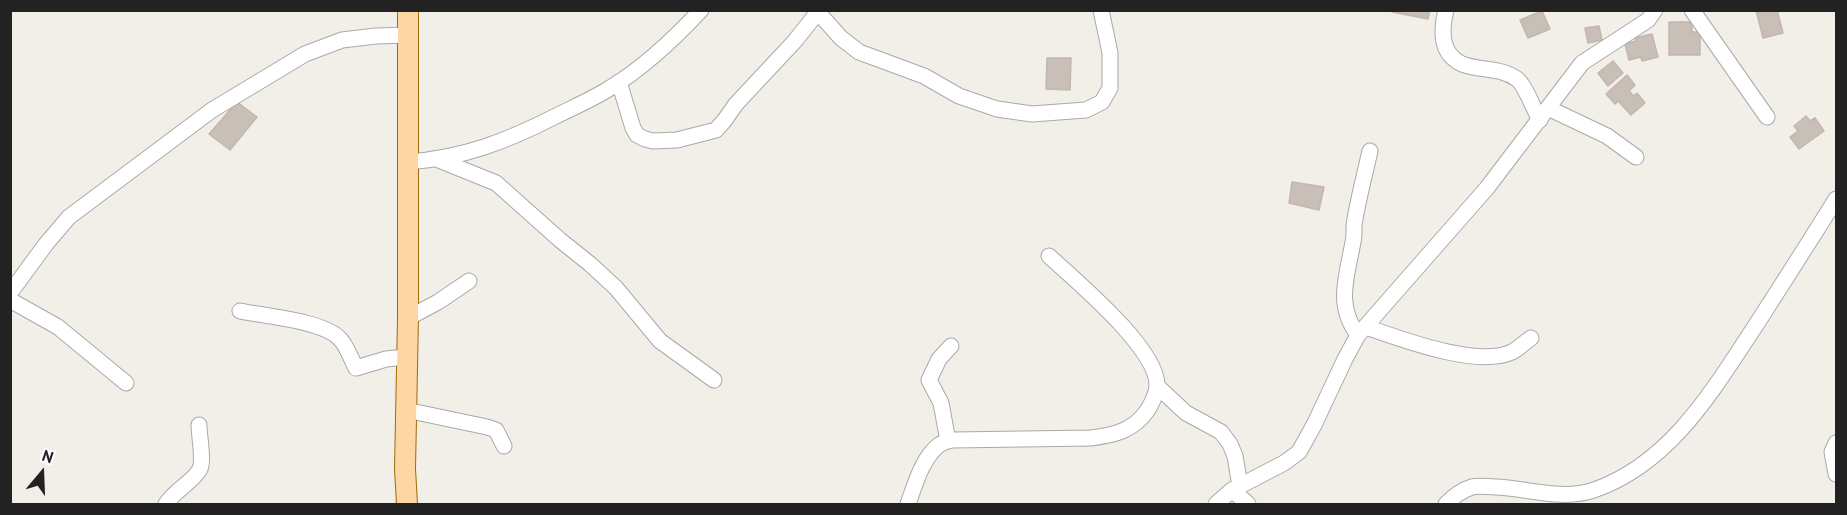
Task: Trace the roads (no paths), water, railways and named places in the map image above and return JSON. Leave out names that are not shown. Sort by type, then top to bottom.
[{"type":"main road","points":[[407,504],[405,469],[408,318],[408,10]]},
{"type":"street","points":[[618,82],[633,128],[637,135],[645,139],[677,140],[716,130],[736,104],[794,42],[817,11],[841,38],[859,52],[924,76],[959,96],[997,109],[1032,114],[1086,110],[1102,102],[1110,88],[1110,53],[1101,10]]},
{"type":"street","points":[[1446,10],[1443,22],[1443,42],[1448,53],[1461,64],[1505,72],[1520,81],[1544,114],[1607,136],[1636,157]]},
{"type":"street","points":[[1216,504],[1236,488],[1284,463],[1299,452],[1345,359],[1362,331],[1487,188],[1582,63],[1648,20],[1655,10]]},
{"type":"street","points":[[1692,10],[1767,117]]},
{"type":"street","points":[[408,162],[439,160],[462,155],[518,136],[610,88],[644,64],[699,11]]},
{"type":"street","points":[[10,293],[69,217],[212,110],[305,54],[342,40],[408,35]]},
{"type":"street","points":[[1370,151],[1354,221],[1354,239],[1345,280],[1345,304],[1350,324],[1362,331],[1469,356],[1501,355],[1512,352],[1531,338]]},
{"type":"street","points":[[439,160],[496,183],[616,288],[660,341],[714,380]]},
{"type":"street","points":[[1446,504],[1455,496],[1473,487],[1565,495],[1590,491],[1614,482],[1645,463],[1676,437],[1721,379],[1836,199]]},
{"type":"street","points":[[1049,256],[1097,300],[1143,349],[1157,386],[1186,413],[1221,432],[1230,444],[1234,456],[1236,488],[1248,504]]},
{"type":"street","points":[[408,318],[438,302],[469,281]]},
{"type":"street","points":[[10,300],[58,327],[126,383]]},
{"type":"street","points":[[240,311],[308,324],[338,336],[356,368],[386,359],[407,357]]},
{"type":"street","points":[[948,441],[941,403],[929,380],[939,360],[951,346]]},
{"type":"street","points":[[908,504],[931,452],[941,443],[1110,436],[1126,430],[1140,420],[1150,406],[1157,386]]},
{"type":"street","points":[[406,410],[496,430],[504,446]]},
{"type":"street","points":[[166,504],[170,497],[200,470],[199,425]]},
{"type":"street","points":[[1836,443],[1832,452],[1836,474]]}]
